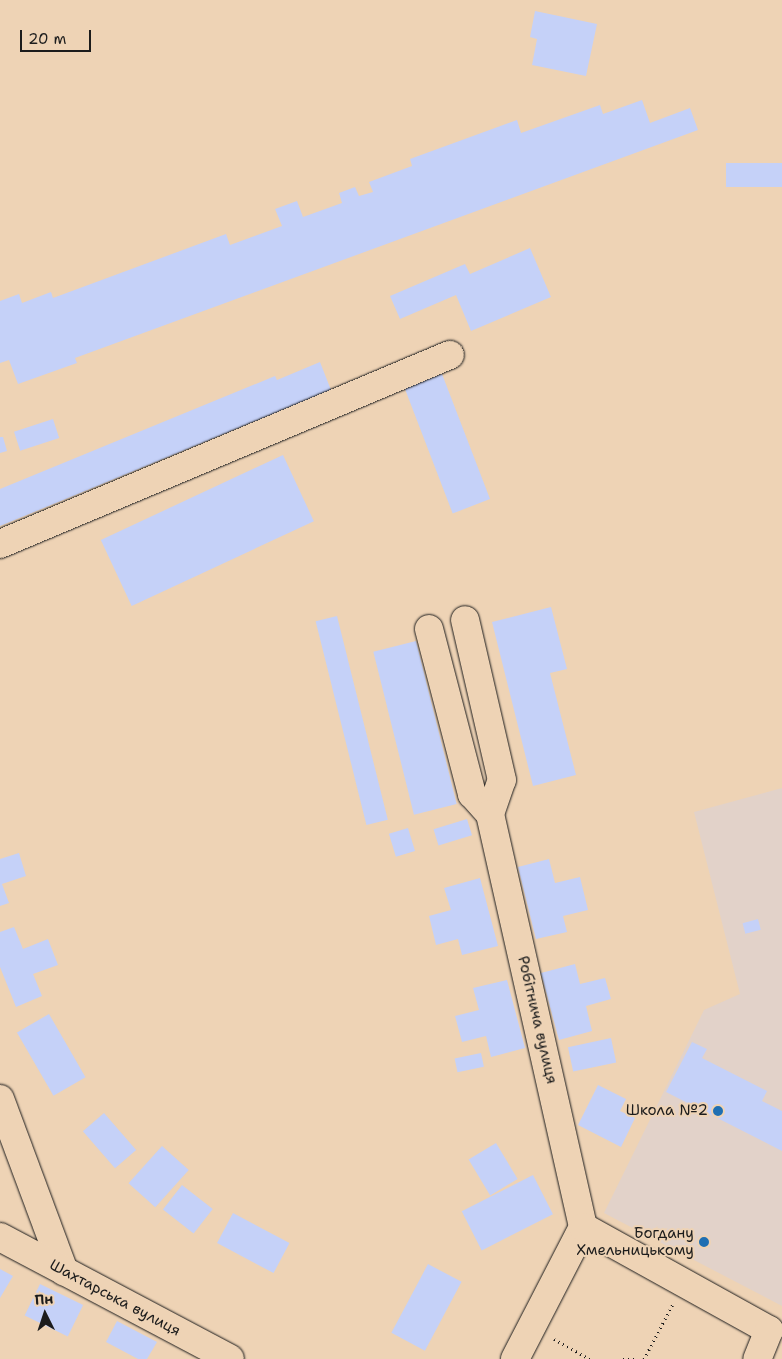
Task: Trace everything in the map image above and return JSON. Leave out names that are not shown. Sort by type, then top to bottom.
[{"type":"street","points":[[0,544],[450,355]]},
{"type":"street","points":[[429,629],[472,794],[490,814],[502,780],[465,620]]},
{"type":"street","name":"Робітнича вулиця","points":[[490,814],[583,1227]]},
{"type":"street","points":[[0,1099],[64,1270]]},
{"type":"street","points":[[515,1359],[583,1227],[775,1337],[757,1359]]},
{"type":"street","name":"Шахтарська вулиця","points":[[0,1237],[230,1359]]},
{"type":"path","points":[[644,1359],[684,1284]]},
{"type":"path","points":[[532,1326],[590,1359]]},
{"type":"path","points":[[623,1359],[638,1359]]},
{"type":"shaded area","name":"Школа №2","points":[[782,788],[782,1306],[604,1213],[704,1010],[740,994],[694,812]]},
{"type":"building","points":[[535,11],[597,24],[586,76],[532,65],[537,39],[530,37]]},
{"type":"building","points":[[642,100],[650,123],[690,108],[698,130],[75,358],[77,363],[18,384],[9,360],[0,363],[0,301],[19,294],[22,303],[51,292],[53,298],[226,234],[230,245],[282,226],[275,209],[297,201],[303,217],[342,203],[339,193],[355,187],[359,196],[373,192],[369,182],[412,166],[410,159],[517,120],[521,133],[600,105],[603,114]]},
{"type":"building","points":[[726,163],[782,163],[782,187],[726,187]]},
{"type":"building","points":[[530,248],[551,297],[471,331],[456,295],[400,319],[390,296],[465,264],[470,274]]},
{"type":"building","points":[[320,362],[331,390],[0,526],[0,489],[275,376],[277,380]]},
{"type":"building","points":[[442,374],[490,499],[453,513],[405,388]]},
{"type":"building","points":[[53,419],[59,438],[20,451],[14,432]]},
{"type":"building","points":[[0,437],[3,437],[7,451],[0,453]]},
{"type":"building","points":[[283,455],[314,521],[132,606],[101,540]]},
{"type":"building","points":[[551,607],[567,669],[550,673],[576,775],[533,786],[492,622]]},
{"type":"building","points":[[337,616],[388,820],[366,825],[316,621]]},
{"type":"building","points":[[416,641],[457,804],[414,815],[373,652]]},
{"type":"building","points":[[467,819],[472,835],[438,845],[434,829]]},
{"type":"building","points":[[408,828],[415,851],[396,857],[389,834]]},
{"type":"building","points":[[19,853],[26,876],[2,884],[9,903],[0,906],[0,859]]},
{"type":"building","points":[[549,859],[555,883],[580,877],[588,910],[563,916],[567,932],[536,939],[518,867]]},
{"type":"building","points":[[480,878],[498,946],[462,955],[458,939],[436,945],[429,916],[451,910],[444,888]]},
{"type":"building","points":[[758,919],[761,930],[745,934],[743,923]]},
{"type":"building","points":[[14,927],[23,949],[48,939],[58,965],[33,974],[42,996],[16,1007],[0,967],[0,932]]},
{"type":"building","points":[[575,964],[580,984],[605,978],[611,999],[586,1006],[592,1031],[559,1040],[541,973]]},
{"type":"building","points":[[507,980],[525,1048],[491,1057],[486,1036],[462,1042],[455,1016],[479,1010],[473,988]]},
{"type":"building","points":[[49,1014],[86,1077],[53,1096],[17,1032]]},
{"type":"building","points":[[611,1038],[616,1062],[573,1072],[568,1047]]},
{"type":"building","points":[[692,1042],[707,1049],[702,1058],[767,1091],[762,1101],[782,1111],[782,1151],[666,1092]]},
{"type":"building","points":[[481,1053],[484,1067],[458,1072],[455,1059]]},
{"type":"building","points":[[598,1085],[626,1099],[620,1111],[635,1118],[621,1147],[578,1125]]},
{"type":"building","points":[[104,1113],[136,1150],[115,1168],[83,1131]]},
{"type":"building","points":[[496,1143],[518,1179],[490,1195],[469,1159]]},
{"type":"building","points":[[162,1146],[189,1170],[155,1207],[129,1183]]},
{"type":"building","points":[[533,1175],[553,1214],[482,1251],[462,1211]]},
{"type":"building","points":[[182,1185],[213,1209],[194,1233],[163,1209]]},
{"type":"building","points":[[233,1213],[290,1243],[274,1273],[217,1243]]},
{"type":"building","points":[[428,1264],[462,1282],[425,1351],[391,1333]]},
{"type":"building","points":[[0,1269],[13,1276],[0,1298]]},
{"type":"building","points":[[40,1284],[83,1305],[68,1336],[25,1315]]},
{"type":"building","points":[[117,1321],[157,1342],[147,1359],[138,1359],[106,1342]]},
{"type":"place","name":"Школа №2","points":[[718,1111]]},
{"type":"place","name":"Богдану Хмельницькому","points":[[704,1242]]}]
